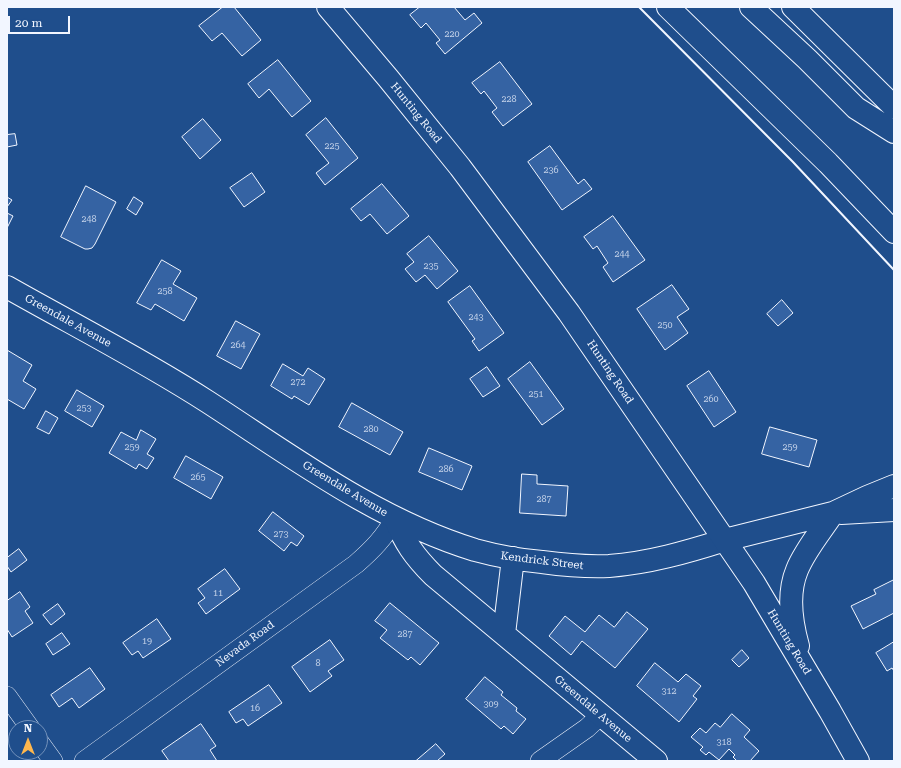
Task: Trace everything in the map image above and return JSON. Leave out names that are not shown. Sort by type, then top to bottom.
[{"type":"main road","name":"Hunting Road","points":[[328,7],[455,161],[550,286],[754,583],[803,664],[858,761]]},
{"type":"main road","points":[[668,7],[828,163],[894,232]]},
{"type":"main road","points":[[751,7],[802,54],[856,108],[894,132]]},
{"type":"main road","points":[[793,7],[894,107]]},
{"type":"main road","name":"Greendale Avenue","points":[[7,287],[160,373],[205,400],[340,488],[395,518],[406,542],[414,554],[433,575],[656,761]]},
{"type":"main road","name":"Kendrick Street","points":[[833,513],[866,497],[894,486]]},
{"type":"main road","name":"Kendrick Street","points":[[395,518],[477,550],[513,558],[565,565],[611,566],[680,554],[725,540],[833,513],[894,510]]},
{"type":"main road","points":[[803,664],[792,616],[791,593],[799,565],[833,513]]},
{"type":"main road","points":[[504,634],[513,558]]},
{"type":"street","name":"Nevada Road","points":[[84,761],[356,564],[376,546],[390,528],[395,518]]},
{"type":"street","points":[[7,696],[24,720]]},
{"type":"street","points":[[540,761],[587,728],[601,715]]},
{"type":"building","points":[[223,7],[234,7],[261,40],[242,56],[222,33],[212,41],[199,26]]},
{"type":"building","points":[[420,7],[454,7],[465,20],[474,13],[482,23],[445,54],[436,43],[440,40],[426,23],[421,28],[410,15]]},
{"type":"building","points":[[278,60],[311,101],[292,117],[269,89],[259,98],[248,84]]},
{"type":"building","points":[[500,62],[532,104],[503,126],[492,112],[497,108],[484,91],[481,94],[472,83]]},
{"type":"building","points":[[326,118],[358,158],[325,185],[316,173],[329,163],[306,135]]},
{"type":"building","points":[[203,119],[221,140],[200,159],[182,137]]},
{"type":"building","points":[[15,134],[17,145],[7,147],[7,135]]},
{"type":"building","points":[[550,146],[578,184],[584,179],[592,189],[562,210],[528,162]]},
{"type":"building","points":[[252,173],[265,192],[244,207],[230,188]]},
{"type":"building","points":[[382,184],[409,216],[387,234],[370,214],[361,221],[351,209]]},
{"type":"building","points":[[86,186],[116,202],[95,244],[92,248],[88,249],[85,249],[61,237]]},
{"type":"building","points":[[7,197],[12,200],[7,207]]},
{"type":"building","points":[[134,197],[143,203],[136,215],[127,209]]},
{"type":"building","points":[[7,213],[13,216],[7,228]]},
{"type":"building","points":[[613,216],[645,260],[613,282],[603,267],[608,263],[597,246],[593,249],[584,237]]},
{"type":"building","points":[[429,236],[458,271],[437,289],[425,275],[416,282],[405,269],[414,262],[407,254]]},
{"type":"building","points":[[162,260],[181,271],[173,284],[197,298],[184,321],[155,304],[151,310],[137,303]]},
{"type":"building","points":[[672,285],[689,309],[677,317],[688,333],[665,350],[637,309]]},
{"type":"building","points":[[470,286],[504,333],[479,351],[472,341],[475,339],[448,302]]},
{"type":"building","points":[[782,300],[793,313],[778,326],[767,314]]},
{"type":"building","points":[[236,321],[260,334],[241,369],[217,356]]},
{"type":"building","points":[[7,350],[32,365],[23,381],[36,389],[24,409],[7,399]]},
{"type":"building","points":[[530,362],[564,409],[542,425],[508,379]]},
{"type":"building","points":[[283,364],[303,376],[308,368],[325,379],[309,405],[294,396],[292,399],[271,386]]},
{"type":"building","points":[[487,367],[500,386],[483,397],[470,379]]},
{"type":"building","points":[[709,371],[736,412],[714,427],[687,386]]},
{"type":"building","points":[[77,390],[104,406],[92,427],[65,411]]},
{"type":"building","points":[[352,403],[403,432],[390,455],[339,427]]},
{"type":"building","points":[[46,411],[58,418],[49,434],[37,428]]},
{"type":"building","points":[[770,427],[817,440],[809,467],[762,454]]},
{"type":"building","points":[[141,430],[156,439],[147,454],[154,458],[147,469],[139,464],[136,469],[109,453],[121,432],[136,440]]},
{"type":"building","points":[[429,448],[472,466],[462,490],[419,472]]},
{"type":"building","points":[[186,456],[223,477],[211,499],[174,478]]},
{"type":"building","points":[[522,474],[537,475],[537,484],[568,486],[566,516],[520,513]]},
{"type":"building","points":[[273,512],[304,536],[297,546],[291,542],[284,551],[259,531]]},
{"type":"building","points":[[19,549],[27,560],[11,572],[7,566],[7,558]]},
{"type":"building","points":[[225,569],[240,589],[206,614],[198,603],[205,598],[198,589]]},
{"type":"building","points":[[894,580],[894,613],[863,629],[851,606],[876,594],[874,590]]},
{"type":"building","points":[[20,592],[30,607],[25,611],[33,623],[12,637],[7,629],[7,601]]},
{"type":"building","points":[[390,603],[439,643],[420,665],[411,657],[408,660],[380,638],[387,630],[375,621]]},
{"type":"building","points":[[58,604],[65,614],[51,625],[43,615]]},
{"type":"building","points":[[627,612],[648,629],[615,668],[582,641],[571,655],[549,636],[565,616],[585,632],[599,615],[614,627]]},
{"type":"building","points":[[157,619],[171,639],[143,658],[138,651],[132,655],[123,643]]},
{"type":"building","points":[[62,633],[70,644],[53,655],[46,644]]},
{"type":"building","points":[[330,640],[344,660],[328,671],[332,676],[310,692],[292,667]]},
{"type":"building","points":[[894,642],[894,671],[892,668],[887,671],[876,653]]},
{"type":"building","points":[[742,650],[749,658],[739,667],[732,660]]},
{"type":"building","points":[[655,663],[678,682],[686,674],[701,686],[693,696],[697,699],[679,722],[637,686]]},
{"type":"building","points":[[90,668],[105,689],[79,708],[72,698],[59,707],[51,695]]},
{"type":"building","points":[[485,677],[503,692],[501,695],[517,708],[516,711],[526,719],[513,734],[504,726],[501,729],[466,699]]},
{"type":"building","points":[[269,685],[282,703],[248,726],[243,719],[236,723],[229,712]]},
{"type":"building","points":[[732,714],[750,730],[744,737],[759,751],[750,761],[737,761],[733,757],[735,755],[729,749],[719,760],[709,752],[706,755],[700,750],[703,747],[691,737],[700,728],[706,733],[715,723],[720,727]]},
{"type":"building","points":[[201,724],[216,746],[210,750],[217,761],[169,761],[162,751]]},
{"type":"building","points":[[436,744],[445,754],[437,761],[416,761]]},
{"type":"wall","points":[[639,7],[793,162],[894,270]]}]
